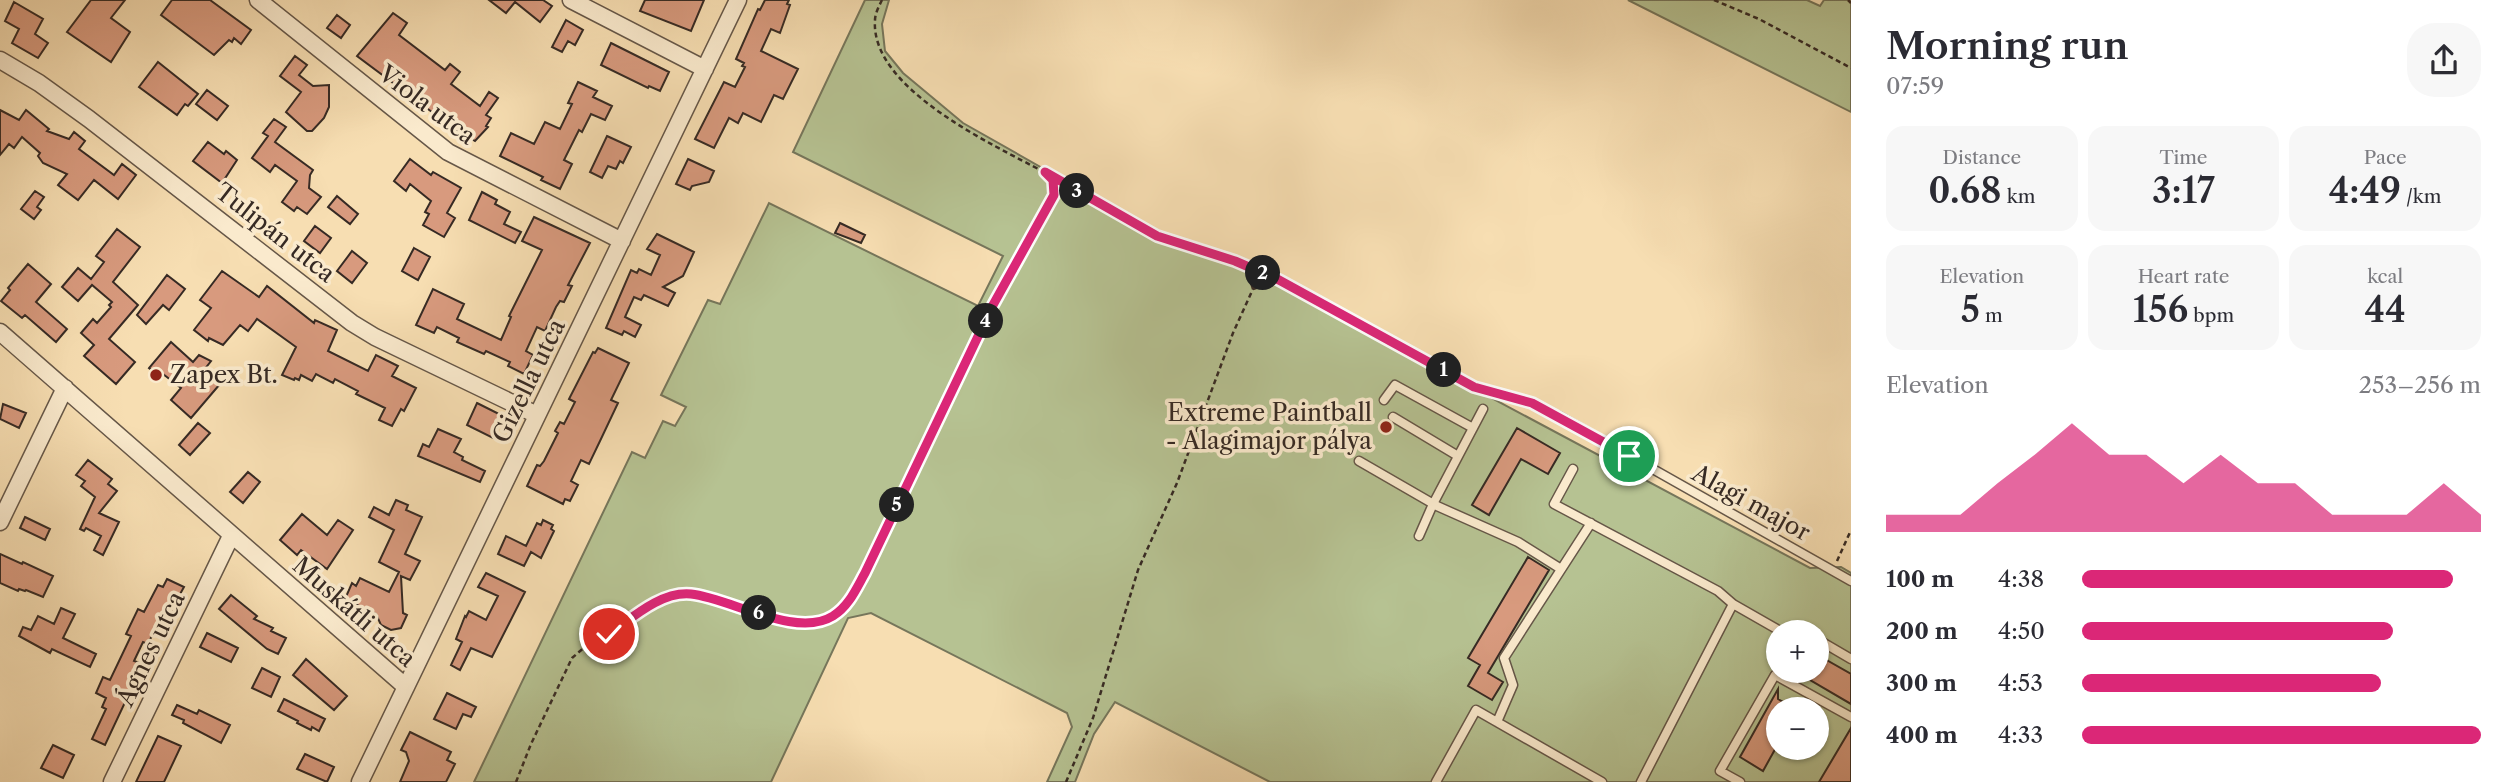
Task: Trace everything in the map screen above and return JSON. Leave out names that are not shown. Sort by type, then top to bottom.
[{"type":"street","name":"Viola utca","points":[[258,0],[448,152],[622,241]]},
{"type":"street","points":[[571,0],[705,69]]},
{"type":"street","name":"Gizella utca","points":[[360,782],[738,0]]},
{"type":"street","name":"Tulipán utca","points":[[0,60],[79,111],[352,323],[375,337],[537,415]]},
{"type":"street","name":"Muskátli utca","points":[[0,332],[63,392],[230,540],[406,687]]},
{"type":"street","name":"Muskátli utca","points":[[0,344],[63,392]]},
{"type":"street","points":[[0,522],[63,392]]},
{"type":"street","name":"Ágnes utca","points":[[112,782],[230,540]]},
{"type":"lane","points":[[1384,400],[1395,385],[1473,428]]},
{"type":"lane","points":[[1419,536],[1433,503],[1483,409]]},
{"type":"lane","name":"Alagi major","points":[[1559,416],[1851,581]]},
{"type":"lane","points":[[1393,417],[1458,456]]},
{"type":"lane","points":[[1359,461],[1433,503],[1518,542],[1561,569]]},
{"type":"lane","points":[[1573,469],[1554,503],[1718,591],[1733,604],[1766,623]]},
{"type":"lane","points":[[1497,722],[1513,685],[1504,658],[1591,523]]},
{"type":"lane","points":[[1641,782],[1733,604]]},
{"type":"lane","points":[[1829,646],[1851,659]]},
{"type":"lane","points":[[1741,782],[1720,771],[1771,683]]},
{"type":"lane","points":[[1795,683],[1851,717]]},
{"type":"lane","points":[[1436,782],[1476,710],[1602,782]]},
{"type":"path","points":[[882,0],[875,19],[877,40],[899,79],[928,104],[968,131],[1157,236],[1235,261],[1279,280],[1474,387],[1532,403],[1559,416]]},
{"type":"path","points":[[1714,0],[1759,19],[1851,68]]},
{"type":"path","points":[[516,782],[572,658],[586,646],[648,608],[669,597],[690,594],[784,620],[808,623],[831,617],[848,603],[865,573],[993,305],[1054,195],[1053,180],[1045,172]]},
{"type":"path","points":[[1066,782],[1093,718],[1138,570],[1177,483],[1252,289],[1248,273],[1235,261]]},
{"type":"path","points":[[1252,289],[1279,280]]},
{"type":"path","points":[[1833,571],[1851,530]]},
{"type":"green space","points":[[865,0],[889,0],[882,24],[885,51],[903,73],[963,123],[1148,228],[1282,286],[1810,568],[1841,567],[1851,573],[1851,782],[1270,782],[1115,702],[1094,734],[1075,782],[1047,782],[1072,727],[1067,713],[871,613],[848,618],[771,782],[474,782],[632,452],[645,458],[663,421],[675,426],[686,407],[661,395],[708,300],[720,304],[769,203],[978,306],[1003,256],[793,152]]},
{"type":"green space","points":[[1628,0],[1807,0],[1820,6],[1824,0],[1851,0],[1851,112]]},
{"type":"building","points":[[91,0],[125,0],[111,18],[130,32],[111,62],[67,32]]},
{"type":"building","points":[[172,0],[210,0],[251,30],[241,44],[234,38],[232,42],[229,40],[214,55],[161,15]]},
{"type":"building","points":[[489,0],[543,0],[552,6],[540,22],[515,2],[506,13]]},
{"type":"building","points":[[645,0],[704,0],[691,31],[640,11]]},
{"type":"building","points":[[765,0],[789,0],[787,4],[790,5],[780,33],[771,29],[761,51],[798,69],[783,99],[774,95],[761,122],[743,113],[738,123],[729,118],[714,148],[695,139],[724,82],[735,87],[745,67],[742,66],[744,63],[736,59],[758,9],[760,10]]},
{"type":"building","points":[[14,2],[43,19],[35,34],[48,43],[38,58],[12,43],[19,29],[5,21]]},
{"type":"building","points":[[393,13],[407,23],[399,35],[445,70],[450,64],[460,72],[451,84],[480,106],[489,92],[498,98],[486,115],[491,118],[486,126],[488,127],[475,141],[357,56]]},
{"type":"building","points":[[337,15],[350,25],[341,38],[327,28]]},
{"type":"building","points":[[566,20],[583,30],[575,45],[568,41],[562,52],[552,47]]},
{"type":"building","points":[[611,43],[669,72],[660,91],[601,65]]},
{"type":"building","points":[[295,56],[307,65],[299,75],[313,86],[329,85],[329,107],[324,118],[312,131],[307,131],[286,112],[301,92],[280,76]]},
{"type":"building","points":[[158,62],[198,94],[188,106],[185,104],[177,115],[139,87]]},
{"type":"building","points":[[578,82],[597,91],[593,97],[612,106],[605,120],[591,114],[582,132],[579,130],[564,160],[572,164],[560,189],[541,180],[543,177],[500,156],[511,133],[534,144],[545,122],[560,129],[572,104],[568,103]]},
{"type":"building","points":[[207,90],[228,106],[217,120],[196,104]]},
{"type":"building","points":[[0,110],[19,120],[26,110],[49,129],[47,131],[69,139],[74,132],[85,141],[79,149],[114,175],[122,164],[136,175],[118,199],[94,180],[78,200],[58,185],[67,174],[43,163],[38,156],[40,153],[22,137],[14,148],[9,144],[0,155]]},
{"type":"building","points":[[274,119],[286,127],[275,142],[313,170],[309,188],[321,197],[307,214],[297,207],[294,211],[282,202],[297,181],[275,165],[270,172],[252,158],[268,136],[263,133]]},
{"type":"building","points":[[607,136],[631,147],[623,163],[620,161],[616,169],[608,166],[602,178],[590,172]]},
{"type":"building","points":[[208,142],[237,160],[222,183],[193,161]]},
{"type":"building","points":[[410,159],[431,175],[433,172],[461,188],[447,213],[455,218],[444,237],[423,225],[429,214],[425,212],[431,201],[410,184],[406,191],[394,181]]},
{"type":"building","points":[[688,159],[714,171],[709,182],[692,186],[690,190],[676,184]]},
{"type":"building","points":[[35,191],[44,197],[37,207],[41,210],[34,219],[21,209]]},
{"type":"building","points":[[482,192],[497,200],[495,204],[510,212],[504,224],[521,232],[515,243],[469,220]]},
{"type":"building","points":[[337,196],[358,214],[350,224],[328,207]]},
{"type":"building","points":[[534,217],[590,243],[568,285],[572,286],[564,302],[560,301],[556,307],[545,331],[537,327],[526,351],[533,355],[524,374],[508,366],[510,362],[457,342],[459,338],[437,327],[434,333],[416,325],[433,289],[464,304],[457,319],[501,340],[511,317],[509,316],[542,250],[522,241]]},
{"type":"building","points":[[840,223],[865,235],[861,243],[835,233]]},
{"type":"building","points":[[315,226],[331,238],[320,253],[304,241]]},
{"type":"building","points":[[117,229],[140,247],[113,282],[138,305],[109,339],[135,362],[116,384],[84,356],[94,345],[81,333],[93,319],[97,323],[112,302],[92,285],[78,301],[62,287],[78,268],[91,279],[104,262],[96,256]]},
{"type":"building","points":[[657,234],[694,252],[683,276],[663,287],[675,293],[668,306],[644,295],[641,300],[634,297],[625,317],[641,325],[635,337],[624,331],[622,335],[606,328],[631,270],[637,273],[639,269],[651,275],[660,255],[647,249]]},
{"type":"building","points":[[414,248],[430,257],[418,280],[402,271]]},
{"type":"building","points":[[352,251],[367,263],[352,283],[337,271]]},
{"type":"building","points":[[28,264],[51,284],[36,302],[67,329],[56,342],[25,315],[22,318],[1,301]]},
{"type":"building","points":[[222,271],[259,297],[267,286],[314,323],[315,320],[337,330],[328,351],[368,371],[376,355],[398,366],[392,376],[416,388],[404,411],[401,409],[392,426],[379,420],[385,408],[356,394],[358,391],[335,379],[333,383],[316,374],[312,381],[301,375],[299,380],[294,380],[282,375],[296,347],[257,319],[248,331],[240,325],[223,345],[209,338],[208,341],[194,330],[211,308],[200,300]]},
{"type":"building","points":[[167,275],[185,289],[169,310],[163,305],[146,324],[137,315]]},
{"type":"building","points":[[171,342],[193,362],[199,355],[211,361],[204,370],[220,384],[191,418],[171,400],[181,388],[163,374],[160,377],[149,368]]},
{"type":"building","points":[[598,348],[629,363],[611,400],[618,403],[589,464],[581,460],[571,481],[578,485],[570,501],[565,499],[563,504],[527,486],[537,465],[540,466],[544,461],[558,433],[555,431],[560,422],[564,424],[575,402],[569,399],[593,352]]},
{"type":"building","points":[[477,403],[503,416],[493,438],[467,425]]},
{"type":"building","points":[[3,404],[26,413],[19,428],[0,419]]},
{"type":"building","points":[[198,423],[210,433],[190,455],[179,445]]},
{"type":"building","points":[[1517,428],[1560,453],[1548,474],[1521,459],[1489,515],[1472,505]]},
{"type":"building","points":[[438,429],[461,439],[454,452],[463,457],[462,460],[485,471],[480,482],[418,456],[423,444],[429,447]]},
{"type":"building","points":[[88,460],[112,479],[108,484],[117,491],[99,513],[119,522],[103,555],[94,550],[101,536],[86,528],[84,531],[80,529],[95,497],[81,486],[85,481],[76,475]]},
{"type":"building","points":[[248,472],[260,482],[243,503],[230,492]]},
{"type":"building","points":[[396,500],[408,505],[406,510],[422,517],[405,554],[420,561],[410,580],[401,576],[403,613],[407,615],[401,628],[391,630],[381,625],[376,614],[345,599],[352,583],[356,586],[360,578],[389,592],[399,572],[379,562],[394,530],[369,517],[374,507],[389,515]]},
{"type":"building","points":[[302,514],[327,535],[338,520],[353,530],[327,569],[301,550],[297,555],[280,540]]},
{"type":"building","points":[[25,517],[50,529],[45,540],[20,528]]},
{"type":"building","points":[[543,520],[553,525],[551,529],[554,531],[541,558],[531,552],[524,566],[498,554],[506,536],[526,546],[537,523],[541,525]]},
{"type":"building","points":[[0,554],[53,576],[43,597],[0,583]]},
{"type":"building","points":[[1528,557],[1549,570],[1488,673],[1503,682],[1492,700],[1468,686],[1480,665],[1468,658]]},
{"type":"building","points":[[486,573],[525,592],[492,657],[471,648],[460,670],[451,665],[462,642],[456,639],[465,616],[469,611],[486,620],[498,596],[478,587]]},
{"type":"building","points":[[167,579],[184,587],[179,596],[182,597],[175,613],[165,608],[148,644],[143,642],[134,661],[143,664],[105,745],[92,739],[106,709],[102,707],[106,698],[96,693],[103,677],[110,680],[131,636],[126,634],[138,609],[144,612],[158,585],[163,587]]},
{"type":"building","points":[[231,595],[257,616],[254,619],[286,638],[278,654],[267,649],[219,609]]},
{"type":"building","points":[[61,608],[75,614],[63,638],[96,654],[90,667],[52,649],[50,653],[19,636],[23,627],[31,630],[38,616],[54,624]]},
{"type":"building","points":[[207,633],[238,648],[231,662],[200,647]]},
{"type":"building","points":[[306,659],[347,696],[334,710],[293,675]]},
{"type":"building","points":[[1829,661],[1851,674],[1851,704],[1815,683],[1829,683]]},
{"type":"building","points":[[262,668],[280,677],[271,697],[252,688]]},
{"type":"building","points":[[447,693],[476,707],[471,717],[463,714],[456,729],[434,719]]},
{"type":"building","points":[[284,699],[325,719],[319,731],[312,727],[311,730],[278,711]]},
{"type":"building","points":[[177,705],[197,714],[199,710],[230,725],[221,743],[172,715]]},
{"type":"building","points":[[1766,710],[1766,760],[1769,760],[1763,771],[1740,757]]},
{"type":"building","points":[[1851,728],[1851,782],[1819,782]]},
{"type":"building","points":[[410,732],[451,752],[447,760],[455,764],[446,782],[400,782],[409,761],[406,752],[401,750]]},
{"type":"building","points":[[158,736],[181,746],[164,782],[136,782]]},
{"type":"building","points":[[53,745],[74,755],[63,778],[41,768]]},
{"type":"building","points":[[305,754],[334,767],[327,782],[297,769]]},
{"type":"place","name":"Zapex Bt.","points":[[156,375]]},
{"type":"place","name":"Extreme Paintball - Alagimajor pálya","points":[[1386,427]]},
{"type":"route","points":[[609,634],[669,597],[690,594],[784,620],[808,623],[831,617],[848,603],[865,573],[993,305],[1054,195],[1053,180],[1045,172],[1157,236],[1235,261],[1279,280],[1474,387],[1502,397],[1532,403],[1629,456]]}]
